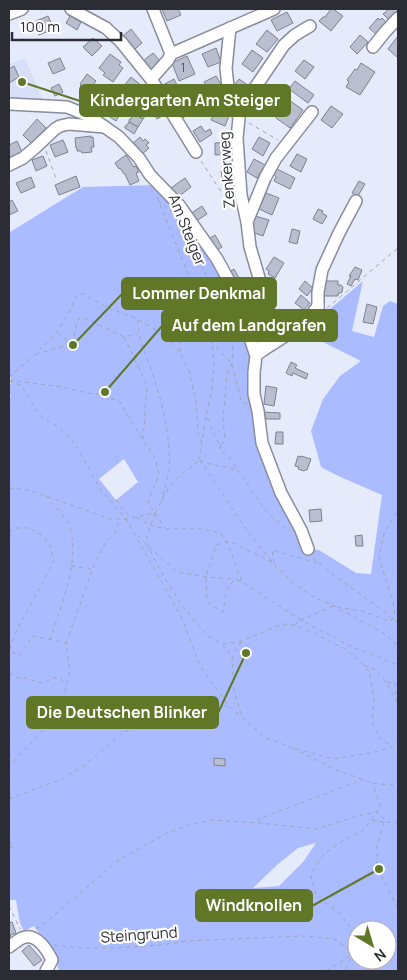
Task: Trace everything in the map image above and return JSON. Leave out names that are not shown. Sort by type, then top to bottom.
[{"type":"street","points":[[9,14],[22,9]]},
{"type":"street","points":[[71,9],[106,28],[120,42],[151,79],[196,152]]},
{"type":"street","points":[[153,9],[171,54]]},
{"type":"street","points":[[151,79],[171,54],[274,9]]},
{"type":"street","points":[[373,47],[398,18]]},
{"type":"street","points":[[238,114],[284,45],[295,35],[310,26]]},
{"type":"street","name":"Zenkerweg","points":[[230,28],[226,68],[228,88],[238,114],[237,138],[241,194],[250,247],[263,293],[260,353],[254,372],[254,394],[262,443],[281,492],[301,530],[308,549]]},
{"type":"street","points":[[9,104],[67,107],[89,116],[119,137],[139,158],[150,174],[179,204],[216,259],[234,290],[260,353],[296,328],[312,314],[318,316],[318,292],[322,270],[356,201]]},
{"type":"street","name":"Zenkerweg","points":[[247,222],[265,178],[276,158],[312,112]]},
{"type":"street","points":[[9,165],[23,158],[60,126],[69,124],[105,127]]},
{"type":"street","points":[[9,947],[22,933],[42,944],[52,960],[46,971]]},
{"type":"path","points":[[119,137],[148,90],[151,79]]},
{"type":"path","points":[[238,114],[286,144]]},
{"type":"path","points":[[42,141],[57,180]]},
{"type":"path","points":[[196,152],[222,193],[234,208]]},
{"type":"path","name":"Am Steiger","points":[[156,192],[185,266],[202,302],[211,332],[214,365],[212,389],[199,459]]},
{"type":"path","points":[[158,200],[175,214]]},
{"type":"path","points":[[183,228],[221,306],[233,344],[232,364],[241,401],[258,411]]},
{"type":"path","points":[[318,316],[398,248]]},
{"type":"path","points":[[180,353],[181,346],[170,324],[178,328],[177,323],[187,331],[179,313],[186,315],[175,296],[177,293],[198,328],[232,364]]},
{"type":"path","points":[[9,377],[36,354],[57,332],[69,313],[76,296],[83,294],[108,308],[138,319],[168,338],[180,353],[188,371],[196,402],[198,434],[202,443]]},
{"type":"path","points":[[72,344],[78,319],[85,318],[124,337],[138,334]]},
{"type":"path","points":[[138,319],[138,334],[153,375],[169,446],[169,470],[161,504]]},
{"type":"path","points":[[57,332],[72,344]]},
{"type":"path","points":[[124,337],[147,385],[143,441]]},
{"type":"path","points":[[36,354],[72,344]]},
{"type":"path","points":[[232,364],[227,374],[223,418],[225,441],[221,444],[220,450],[229,457],[265,510],[288,530],[301,530]]},
{"type":"path","points":[[9,380],[103,395],[120,402],[154,458],[159,474],[148,502],[166,529]]},
{"type":"path","points":[[9,380],[20,385],[29,397],[34,409],[42,417],[69,437],[77,447],[99,487],[126,519],[182,618],[200,666],[233,710],[266,738],[333,759],[371,753],[398,745]]},
{"type":"path","points":[[206,416],[211,424],[216,440],[221,444]]},
{"type":"path","points":[[199,459],[172,483],[155,513],[147,536],[147,546],[182,606],[207,635],[228,650],[232,660],[234,692],[243,718]]},
{"type":"path","points":[[199,459],[205,463],[236,469]]},
{"type":"path","points":[[199,459],[248,532],[274,564],[294,584],[316,598],[383,633],[398,645]]},
{"type":"path","points":[[9,488],[29,490],[110,519],[126,519],[155,513]]},
{"type":"path","points":[[46,496],[68,522],[73,542],[71,572],[50,640]]},
{"type":"path","points":[[116,500],[131,518]]},
{"type":"path","points":[[392,620],[395,610],[379,556],[384,534],[398,507]]},
{"type":"path","points":[[136,517],[151,525],[166,529],[204,529],[220,533],[227,542],[242,582]]},
{"type":"path","points":[[9,764],[46,727],[64,699],[70,671],[66,643],[92,569],[100,552],[116,530],[121,519]]},
{"type":"path","points":[[9,532],[16,528],[30,528],[44,536],[51,548],[54,561],[17,630],[10,651],[19,656],[33,636],[66,643]]},
{"type":"path","points":[[134,533],[177,572],[234,579],[242,582],[301,620],[348,645],[398,665]]},
{"type":"path","points":[[234,579],[226,592],[223,612],[208,602],[206,577],[216,545],[227,542],[233,543],[274,564]]},
{"type":"path","points":[[274,564],[272,550],[319,564],[386,613],[392,620]]},
{"type":"path","points":[[71,566],[92,569]]},
{"type":"path","points":[[294,625],[301,620],[334,606],[362,612],[388,621],[398,621]]},
{"type":"path","points":[[220,643],[226,644],[241,641],[283,624],[294,625],[312,632],[347,650],[369,671],[374,699],[372,722],[380,738],[393,746]]},
{"type":"path","points":[[312,632],[313,626]]},
{"type":"path","points":[[232,660],[241,641]]},
{"type":"path","points":[[347,650],[348,645]]},
{"type":"path","points":[[362,664],[376,670],[386,682],[397,703]]},
{"type":"path","points":[[9,673],[20,679],[24,678],[41,684],[52,678],[60,678],[66,685]]},
{"type":"path","points":[[386,682],[398,684]]},
{"type":"path","points":[[395,683],[397,703]]},
{"type":"path","points":[[9,799],[62,779],[82,767],[123,733],[172,710],[194,706],[229,706]]},
{"type":"path","points":[[233,710],[239,707]]},
{"type":"path","points":[[290,747],[334,769],[372,783],[398,786]]},
{"type":"path","points":[[259,823],[259,819],[364,779]]},
{"type":"path","points":[[347,923],[339,912],[316,894],[311,877],[324,854],[362,831],[381,807],[372,783]]},
{"type":"path","points":[[9,906],[22,933],[51,918],[119,860],[167,833],[192,824],[213,820],[316,829],[377,812]]},
{"type":"path","points":[[377,812],[385,822]]},
{"type":"path","points":[[372,820],[398,823]]},
{"type":"path","points":[[385,822],[377,846],[377,868],[398,908]]},
{"type":"path","points":[[9,841],[14,846],[12,848],[9,847]]},
{"type":"path","name":"Steingrund","points":[[42,944],[82,948],[114,948],[162,945],[186,941],[304,936],[334,939],[347,947]]},
{"type":"path","points":[[326,971],[347,958]]},
{"type":"shaded area","points":[[25,58],[43,100],[9,99],[9,64]]},
{"type":"shaded area","points":[[156,185],[174,202],[229,288],[252,356],[251,372],[281,502],[303,548],[319,550],[356,573],[371,574],[382,495],[321,467],[311,431],[323,399],[340,376],[361,361],[303,332],[363,281],[352,331],[374,337],[383,306],[390,301],[398,304],[398,971],[59,971],[54,955],[34,926],[24,931],[20,923],[16,900],[9,900],[10,232],[83,187]],"holes":[[[124,459],[138,482],[116,500],[99,479]],[[316,843],[303,862],[279,886],[253,888],[298,848]]]},
{"type":"building","points":[[162,9],[178,9],[181,15],[167,21]]},
{"type":"building","points":[[331,9],[343,16],[331,31],[319,21]]},
{"type":"building","points":[[389,9],[396,9],[398,11],[390,21],[383,14]]},
{"type":"building","points":[[287,12],[293,23],[277,31],[271,20]]},
{"type":"building","points":[[48,16],[54,29],[39,35],[36,27],[39,26],[36,21]]},
{"type":"building","points":[[70,16],[81,22],[77,30],[66,23]]},
{"type":"building","points":[[378,18],[380,20],[382,18],[387,23],[376,34],[369,28]]},
{"type":"building","points":[[131,29],[142,43],[134,50],[123,36]]},
{"type":"building","points":[[267,30],[278,39],[267,52],[256,44]]},
{"type":"building","points":[[360,35],[368,42],[357,54],[350,47]]},
{"type":"building","points":[[398,36],[398,56],[397,57],[388,49]]},
{"type":"building","points":[[93,38],[102,46],[92,56],[83,47]]},
{"type":"building","points":[[216,48],[221,62],[208,67],[202,54]]},
{"type":"building","points":[[252,50],[263,58],[253,72],[242,64]]},
{"type":"building","points":[[153,53],[161,62],[151,70],[143,61]]},
{"type":"building","points":[[110,54],[121,62],[119,65],[123,68],[113,82],[103,75],[105,73],[99,68]]},
{"type":"building","points":[[187,56],[195,74],[179,81],[172,63]]},
{"type":"building","points":[[60,58],[65,69],[53,74],[48,63]]},
{"type":"building","points":[[304,60],[314,67],[305,79],[295,71]]},
{"type":"building","points":[[361,63],[375,72],[360,95],[346,87],[349,82],[347,80]]},
{"type":"building","points":[[14,66],[19,77],[9,83],[9,69]]},
{"type":"building","points":[[87,74],[96,81],[88,92],[80,86]]},
{"type":"building","points":[[216,76],[222,86],[209,93],[204,82]]},
{"type":"building","points":[[131,77],[142,86],[132,97],[122,88]]},
{"type":"building","points":[[174,79],[179,89],[169,95],[163,85]]},
{"type":"building","points":[[239,79],[249,86],[242,96],[232,88]]},
{"type":"building","points":[[295,81],[314,95],[308,103],[289,89]]},
{"type":"building","points":[[59,84],[63,92],[55,96],[51,88]]},
{"type":"building","points":[[152,99],[162,116],[157,119],[151,110],[149,112],[144,105]]},
{"type":"building","points":[[289,100],[303,110],[290,128],[276,118]]},
{"type":"building","points":[[179,101],[183,107],[189,104],[194,111],[181,119],[172,105]]},
{"type":"building","points":[[113,104],[122,110],[116,121],[104,113],[107,107],[110,109]]},
{"type":"building","points":[[331,106],[343,114],[332,128],[321,120]]},
{"type":"building","points":[[138,107],[147,113],[143,119],[134,114]]},
{"type":"building","points":[[216,108],[230,113],[225,126],[211,120]]},
{"type":"building","points":[[134,114],[143,119],[138,127],[129,122]]},
{"type":"building","points":[[37,119],[46,128],[32,144],[23,135]]},
{"type":"building","points":[[129,122],[138,127],[134,134],[125,128]]},
{"type":"building","points":[[201,126],[205,132],[210,129],[212,134],[200,142],[193,131]]},
{"type":"building","points":[[91,136],[91,138],[93,137],[94,147],[91,147],[92,152],[82,153],[77,151],[75,138]]},
{"type":"building","points":[[140,137],[143,141],[145,139],[149,143],[146,145],[149,148],[141,155],[132,144]]},
{"type":"building","points":[[259,137],[270,143],[263,156],[252,149]]},
{"type":"building","points":[[63,140],[68,152],[55,157],[50,145]]},
{"type":"building","points":[[17,141],[22,152],[9,158],[9,145]]},
{"type":"building","points":[[229,142],[230,154],[215,155],[215,143]]},
{"type":"building","points":[[297,154],[307,159],[301,172],[290,166]]},
{"type":"building","points":[[126,155],[139,172],[136,173],[139,181],[130,185],[125,174],[115,163]]},
{"type":"building","points":[[43,156],[47,166],[36,171],[32,160]]},
{"type":"building","points":[[254,159],[265,165],[257,178],[247,172]]},
{"type":"building","points":[[277,169],[295,178],[290,189],[274,181],[276,177],[274,174]]},
{"type":"building","points":[[232,170],[233,181],[223,183],[221,171]]},
{"type":"building","points":[[76,176],[80,187],[59,195],[55,185]]},
{"type":"building","points":[[31,177],[35,187],[21,193],[16,183]]},
{"type":"building","points":[[185,178],[191,187],[178,197],[171,188]]},
{"type":"building","points":[[359,181],[365,184],[358,196],[352,193]]},
{"type":"building","points":[[266,193],[279,198],[272,215],[259,209]]},
{"type":"building","points":[[12,200],[18,211],[9,215],[9,202]]},
{"type":"building","points":[[202,206],[207,214],[195,222],[190,214]]},
{"type":"building","points":[[318,209],[327,216],[322,224],[313,219]]},
{"type":"building","points":[[255,216],[269,220],[263,236],[249,231]]},
{"type":"building","points":[[292,229],[300,231],[297,244],[289,242]]},
{"type":"building","points":[[215,235],[222,247],[215,251],[207,240]]},
{"type":"building","points":[[274,257],[284,263],[275,278],[268,274],[269,271],[266,269]]},
{"type":"building","points":[[355,267],[362,270],[358,280],[355,279],[351,286],[347,284],[351,276],[349,276]]},
{"type":"building","points":[[234,269],[242,283],[234,288],[226,274]]},
{"type":"building","points":[[305,281],[313,288],[307,296],[299,289]]},
{"type":"building","points":[[324,281],[338,281],[338,285],[343,287],[342,292],[338,293],[338,296],[324,296]]},
{"type":"building","points":[[301,295],[310,303],[304,310],[295,303]]},
{"type":"building","points":[[367,304],[377,307],[373,324],[363,322]]},
{"type":"building","points":[[291,362],[297,365],[295,368],[308,374],[306,379],[293,373],[292,376],[286,373]]},
{"type":"building","points":[[266,386],[277,388],[274,406],[264,404]]},
{"type":"building","points":[[264,412],[280,413],[280,419],[266,419]]},
{"type":"building","points":[[276,432],[283,432],[283,444],[275,444]]},
{"type":"building","points":[[298,456],[311,459],[307,470],[298,469],[299,467],[295,466]]},
{"type":"building","points":[[321,509],[322,521],[310,522],[309,510]]},
{"type":"building","points":[[362,535],[363,546],[356,546],[355,536]]},
{"type":"building","points":[[214,758],[225,759],[225,766],[214,765]]},
{"type":"building","points":[[12,922],[16,933],[9,937],[9,923]]},
{"type":"building","points":[[29,945],[42,960],[34,966],[22,951]]},
{"type":"place","name":"Kindergarten Am Steiger","points":[[22,82]]},
{"type":"place","name":"Lommer Denkmal","points":[[73,345]]},
{"type":"place","name":"Auf dem Landgrafen","points":[[105,392]]},
{"type":"place","name":"Die Deutschen Blinker","points":[[246,653]]},
{"type":"place","name":"Windknollen","points":[[379,869]]}]
